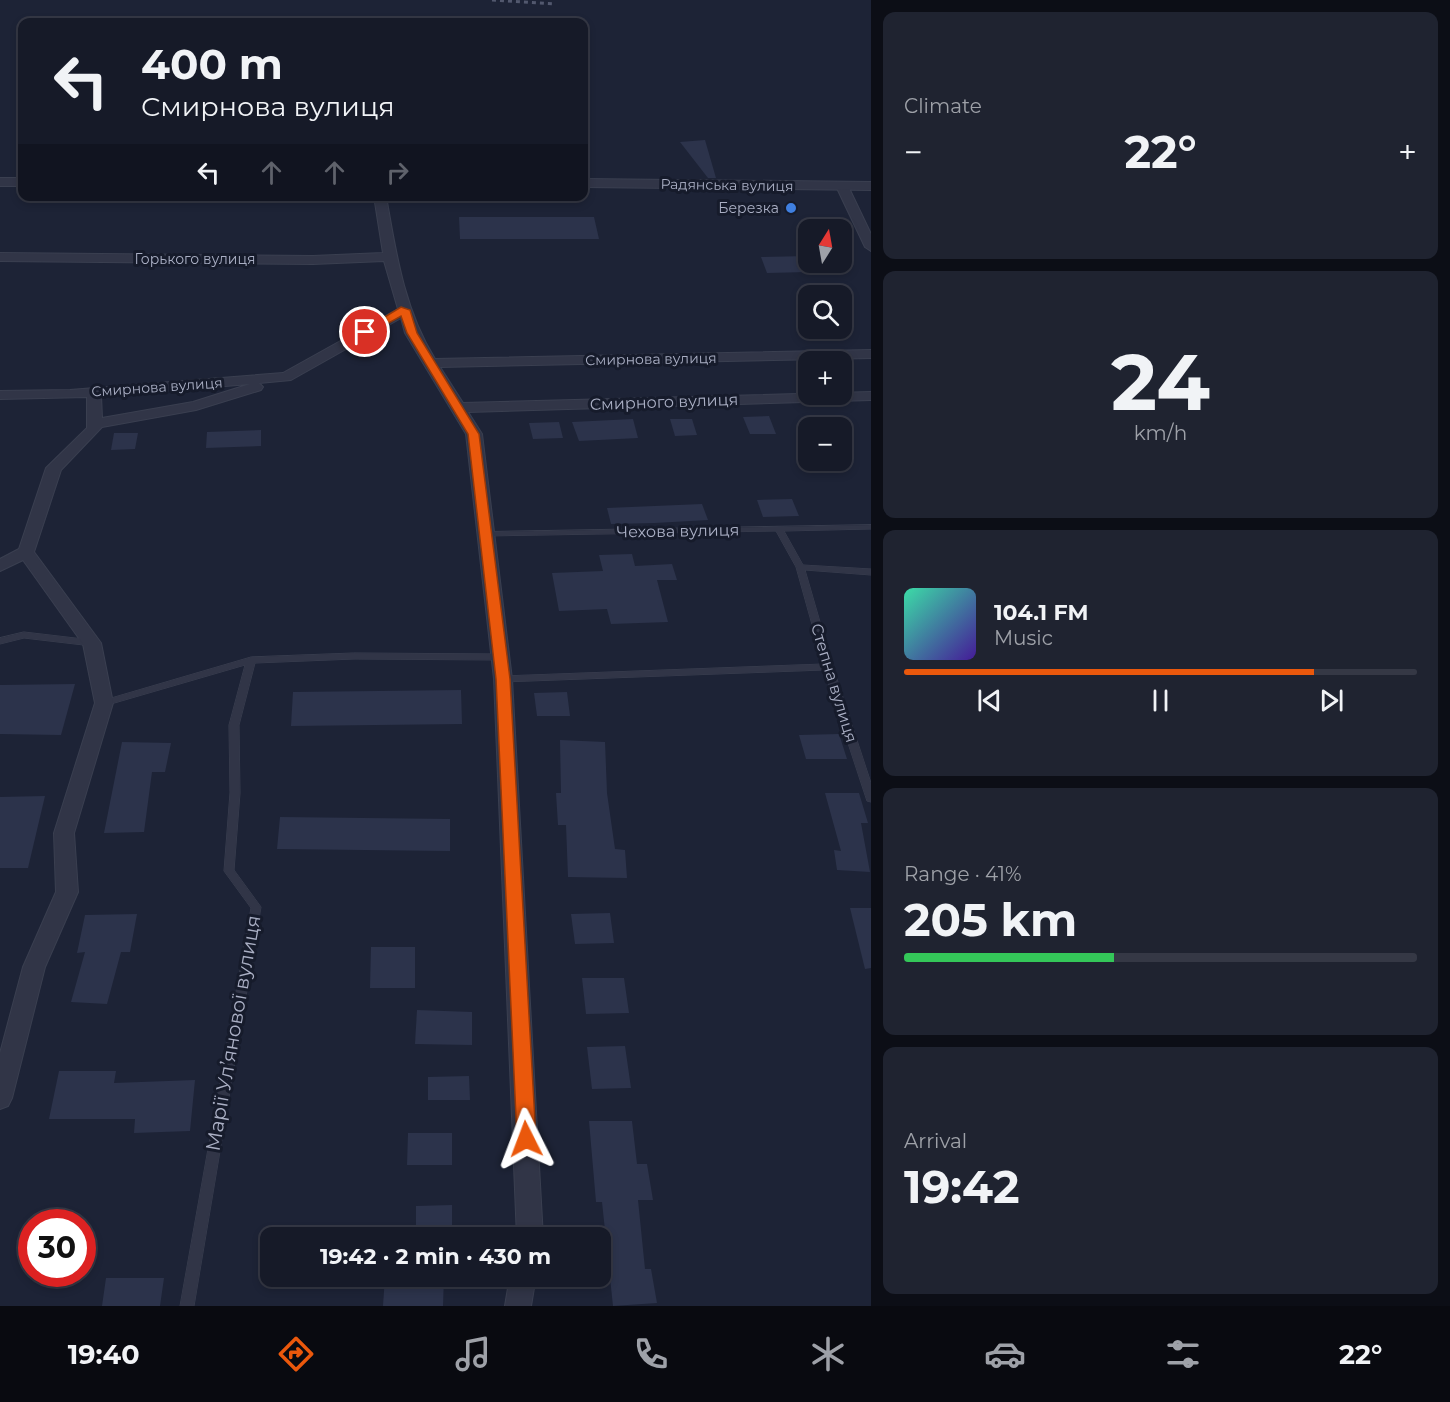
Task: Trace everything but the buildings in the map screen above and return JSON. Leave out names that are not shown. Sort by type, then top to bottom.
[{"type":"street","points":[[0,182],[18,182]]},
{"type":"street","name":"Радянська вулиця","points":[[588,183],[871,186]]},
{"type":"street","points":[[842,186],[871,247]]},
{"type":"street","points":[[381,201],[390,257],[412,333],[474,434],[503,679],[529,1227]]},
{"type":"street","name":"Горького вулиця","points":[[0,257],[301,260],[390,257]]},
{"type":"street","name":"Смирнова вулиця","points":[[0,395],[94,392],[286,377],[405,310]]},
{"type":"street","name":"Смирнова вулиця","points":[[431,363],[871,354]]},
{"type":"street","points":[[95,424],[196,406],[286,377]]},
{"type":"street","points":[[0,566],[26,552],[54,468],[95,429],[94,392]]},
{"type":"street","name":"Смирного вулиця","points":[[458,408],[871,396]]},
{"type":"street","points":[[0,1098],[34,968],[67,892],[64,833],[104,703],[92,643],[26,552]]},
{"type":"street","points":[[518,1306],[521,1287]]},
{"type":"lane","name":"Чехова вулиця","points":[[486,534],[871,527]]},
{"type":"lane","name":"Степна вулиця","points":[[779,529],[800,567],[828,667],[871,798]]},
{"type":"lane","points":[[800,567],[871,572]]},
{"type":"lane","points":[[0,641],[24,635],[92,643]]},
{"type":"lane","points":[[104,703],[251,660],[354,656],[501,657]]},
{"type":"lane","name":"Марії Улʼянової вулиця","points":[[187,1306],[256,908],[229,871],[235,793],[234,726],[251,660]]},
{"type":"lane","points":[[503,679],[828,667]]},
{"type":"railway","points":[[492,0],[554,4]]},
{"type":"place","name":"Березка","points":[[791,208]]},
{"type":"route","points":[[365,332],[405,310],[412,333],[474,434],[503,679],[526,1139]]}]
